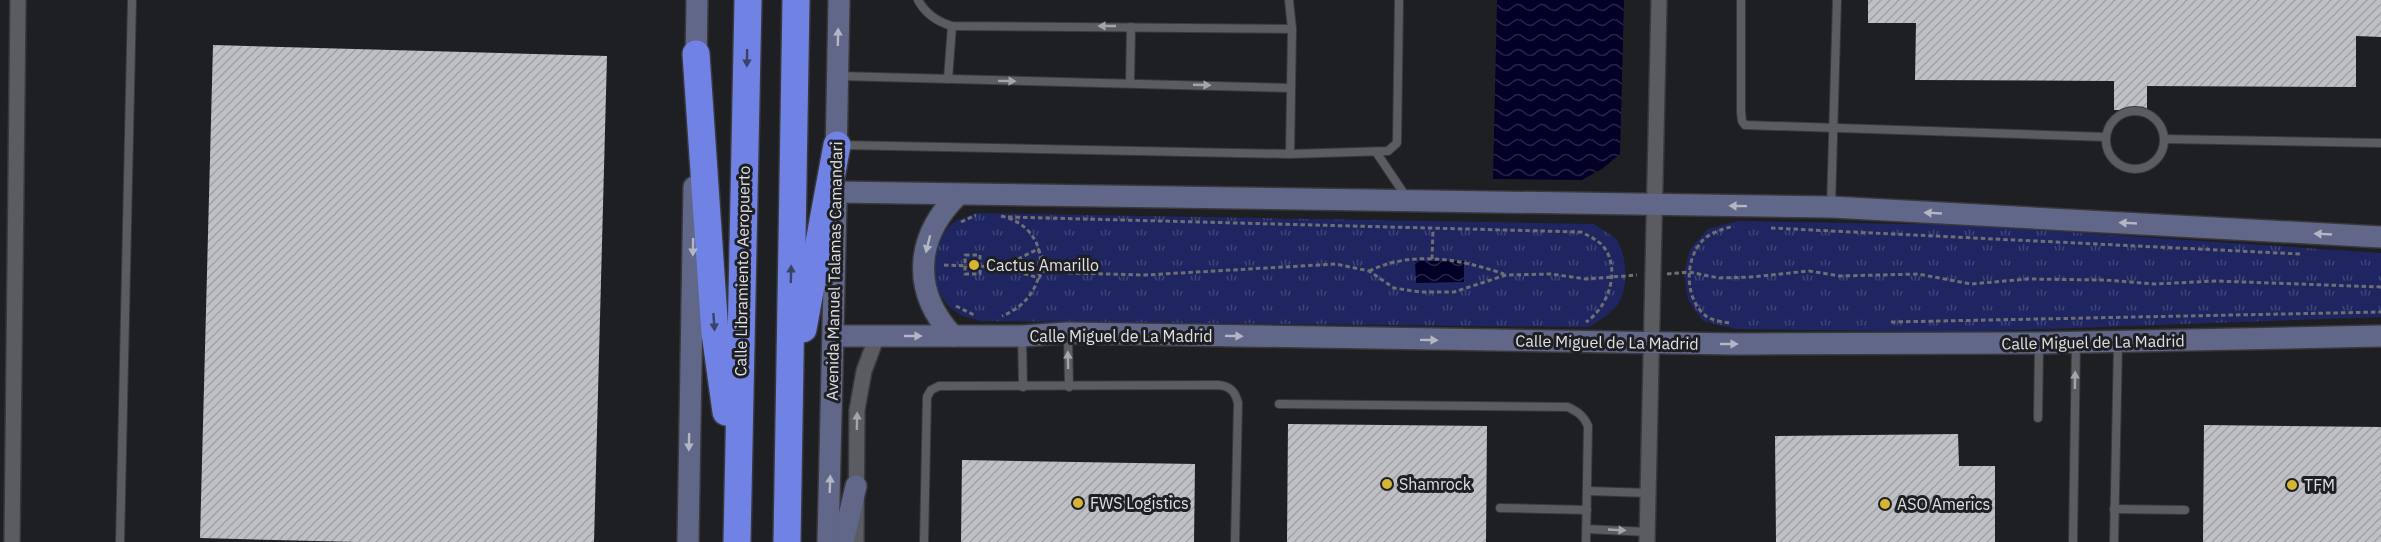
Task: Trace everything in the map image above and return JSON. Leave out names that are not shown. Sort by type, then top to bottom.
[{"type":"highway","name":"Calle Libramiento Aeropuerto","points":[[736,542],[748,0]]},
{"type":"highway","points":[[787,542],[796,0]]},
{"type":"highway","points":[[696,54],[715,333],[737,499]]},
{"type":"highway","points":[[789,410],[837,145]]},
{"type":"street","points":[[12,542],[18,0]]},
{"type":"street","points":[[688,542],[697,0]]},
{"type":"street","name":"Avenida Manuel Talamas Camandari","points":[[828,542],[834,336],[839,0]]},
{"type":"street","points":[[1648,537],[1659,0]]},
{"type":"street","points":[[836,192],[1831,207],[2381,237]]},
{"type":"street","points":[[953,336],[940,322],[930,304],[924,285],[924,266],[926,245],[933,226],[944,209],[958,195]]},
{"type":"street","name":"Calle Miguel de La Madrid","points":[[834,336],[1022,336],[1068,333],[1652,343],[2039,343],[2381,336]]},
{"type":"street","points":[[856,542],[857,410],[864,371],[877,336]]},
{"type":"street","points":[[843,542],[856,486]]},
{"type":"lane","points":[[120,542],[132,0]]},
{"type":"lane","points":[[918,0],[930,15],[941,23],[951,26],[1292,28]]},
{"type":"lane","points":[[1289,0],[1292,28],[1290,154]]},
{"type":"lane","points":[[837,145],[1290,154],[1376,152],[1392,149],[1397,143],[1399,0]]},
{"type":"lane","points":[[1741,0],[1743,123],[1750,126],[2106,137]]},
{"type":"lane","points":[[1831,207],[1837,0]]},
{"type":"lane","points":[[948,79],[951,26]]},
{"type":"lane","points":[[1130,83],[1131,27]]},
{"type":"lane","points":[[837,76],[1291,88]]},
{"type":"lane","points":[[2131,111],[2150,115],[2162,130],[2164,140],[2162,149],[2151,164],[2134,169],[2125,167],[2110,155],[2106,137],[2114,120],[2131,111]]},
{"type":"lane","points":[[2164,140],[2381,143]]},
{"type":"lane","points":[[1376,152],[1408,201]]},
{"type":"lane","points":[[1068,333],[1069,387]]},
{"type":"lane","points":[[1022,336],[1023,387]]},
{"type":"lane","points":[[2114,542],[2118,341]]},
{"type":"lane","points":[[2073,542],[2076,342]]},
{"type":"lane","points":[[2038,418],[2039,343]]},
{"type":"lane","points":[[924,542],[927,397],[939,386],[1218,385],[1233,390],[1238,403],[1235,542]]},
{"type":"lane","points":[[1279,405],[1568,407],[1581,415],[1588,426],[1586,542]]},
{"type":"lane","points":[[1588,491],[1648,494]]},
{"type":"lane","points":[[1500,508],[1587,510]]},
{"type":"lane","points":[[2114,509],[2185,510]]},
{"type":"lane","points":[[1586,529],[1648,537]]},
{"type":"path","points":[[959,223],[983,215]]},
{"type":"path","points":[[999,215],[1581,232],[1603,246],[1610,261],[1612,276],[1607,297],[1589,320],[1583,323]]},
{"type":"path","points":[[1008,217],[1031,235],[1047,266],[1070,273],[1145,275],[1336,264],[1369,271],[1394,288],[1420,292],[1454,291],[1506,275],[1551,274],[1586,279],[1689,272],[1719,278],[1809,271],[1840,276],[1918,274],[1971,284],[2027,279],[2105,280],[2155,284],[2216,281],[2381,287]]},
{"type":"path","points":[[1735,325],[1706,317],[1692,298],[1689,272],[1693,252],[1705,238],[1717,231],[1736,226]]},
{"type":"path","points":[[1760,227],[2309,255]]},
{"type":"path","points":[[1431,258],[1432,229]]},
{"type":"path","points":[[1002,267],[1038,249]]},
{"type":"path","points":[[1038,249],[1039,278]]},
{"type":"path","points":[[965,255],[980,255],[980,266],[980,274],[965,274],[965,255]]},
{"type":"path","points":[[1369,271],[1388,262],[1431,258],[1474,264],[1506,275]]},
{"type":"path","points":[[939,266],[1002,267],[1039,278]]},
{"type":"path","points":[[1012,316],[1000,316],[1025,303],[1047,266]]},
{"type":"path","points":[[952,301],[977,316]]},
{"type":"path","points":[[1891,322],[2381,312]]},
{"type":"green space","points":[[977,213],[1594,224],[1617,240],[1625,263],[1625,281],[1618,304],[1609,314],[1589,327],[981,321],[963,316],[951,308],[937,286],[934,273],[937,247],[943,234],[954,222]]},
{"type":"green space","points":[[1738,221],[1960,225],[2381,253],[2381,317],[1958,332],[1736,329],[1703,321],[1688,300],[1684,274],[1690,249],[1708,229]]},
{"type":"water","points":[[1497,0],[1624,0],[1620,154],[1602,169],[1582,180],[1493,179]]},
{"type":"water","points":[[1415,261],[1464,261],[1464,282],[1416,283]]},
{"type":"building","points":[[1868,0],[2381,0],[2381,37],[2356,36],[2356,87],[2147,86],[2147,110],[2114,110],[2114,81],[1915,80],[1916,23],[1868,23]]},
{"type":"building","points":[[213,45],[607,56],[594,542],[357,542],[200,538]]},
{"type":"building","name":"Shamrock","points":[[1288,424],[1487,426],[1486,542],[1287,542]]},
{"type":"building","name":"TFM","points":[[2204,425],[2381,427],[2381,542],[2203,542]]},
{"type":"building","name":"ASO Americs","points":[[1958,434],[1959,466],[1995,466],[1995,542],[1776,542],[1775,436]]},
{"type":"building","name":"FWS Logistics","points":[[962,460],[1195,464],[1194,542],[961,542]]},
{"type":"place","name":"Cactus Amarillo","points":[[974,265]]},
{"type":"place","name":"Shamrock","points":[[1387,484]]},
{"type":"place","name":"TFM","points":[[2292,485]]},
{"type":"place","name":"FWS Logistics","points":[[1078,503]]},
{"type":"place","name":"ASO Americs","points":[[1885,504]]}]
